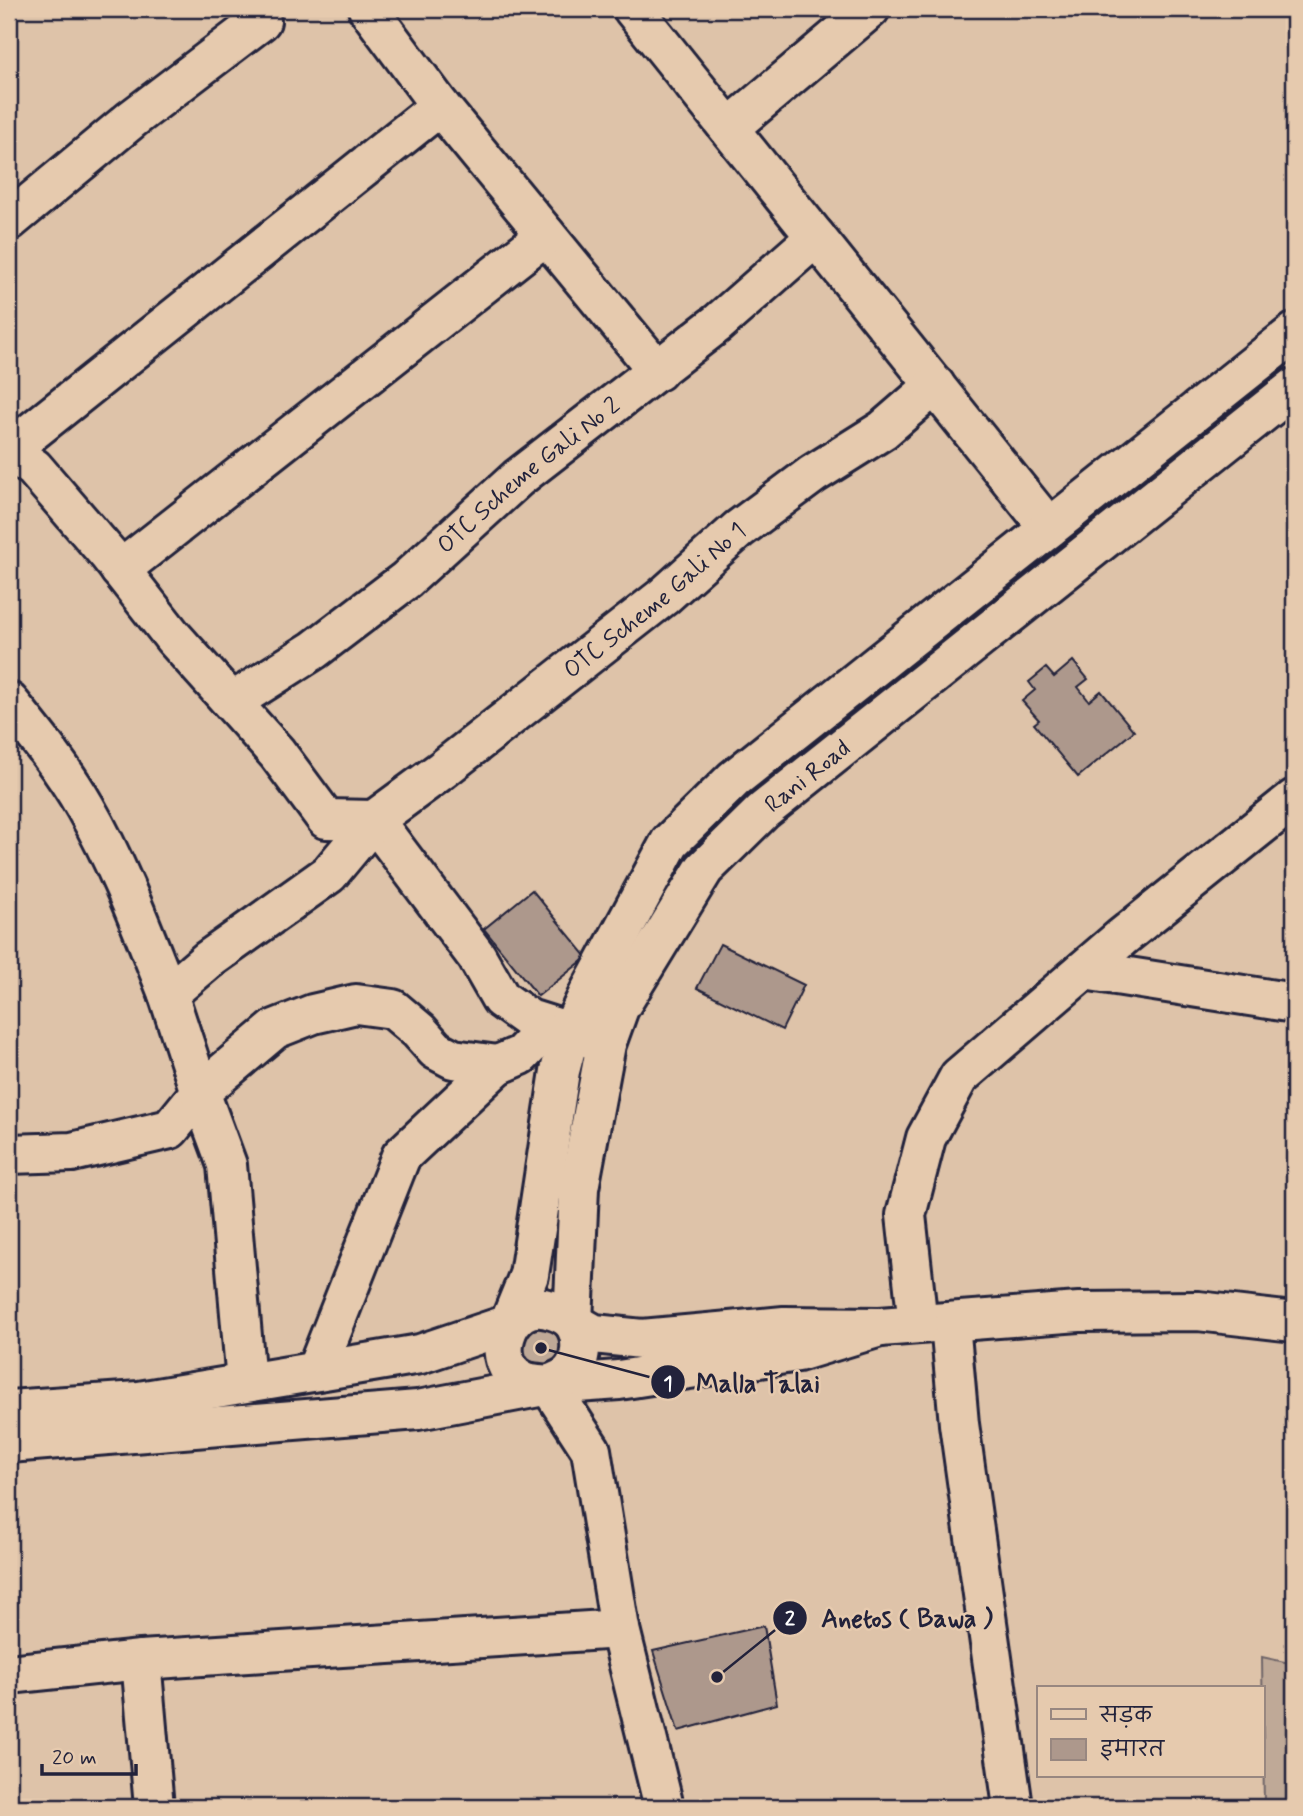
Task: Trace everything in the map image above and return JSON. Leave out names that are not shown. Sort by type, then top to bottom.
[{"type":"main road","points":[[368,9],[440,106],[658,371]]},
{"type":"main road","points":[[633,9],[1049,528]]},
{"type":"main road","points":[[729,128],[870,9]]},
{"type":"main road","points":[[9,221],[264,13]]},
{"type":"main road","points":[[440,106],[9,450],[34,468],[173,637],[277,753],[326,819],[374,820],[477,957],[501,999],[529,1019],[606,1044]]},
{"type":"main road","points":[[120,570],[546,235]]},
{"type":"main road","name":"OTC Scheme Gali No 2","points":[[232,702],[314,650],[406,580],[518,478],[718,323],[816,237]]},
{"type":"main road","points":[[573,1322],[581,1339],[579,1358],[568,1375],[549,1385],[526,1382],[513,1373],[505,1360],[503,1342],[529,1275],[560,1071],[570,1033],[670,842],[734,779],[1294,333]]},
{"type":"main road","name":"OTC Scheme Gali No 1","points":[[168,994],[208,960],[329,874],[374,820],[442,771],[663,597],[739,529],[813,474],[883,430],[935,385]]},
{"type":"main road","name":"Rani Road","points":[[573,1322],[579,1188],[606,1044],[619,1008],[704,869],[763,811],[1294,388]]},
{"type":"main road","points":[[9,702],[36,735],[85,806],[131,901],[168,994],[227,1165],[246,1382]]},
{"type":"main road","points":[[1013,1807],[959,1424],[905,1214],[926,1138],[959,1077],[1084,970],[1294,800]]},
{"type":"main road","points":[[1084,970],[1294,1003]]},
{"type":"main road","points":[[9,1152],[72,1152],[170,1129],[200,1092],[275,1029],[313,1014],[356,1004],[393,1009],[419,1031],[436,1051],[453,1059],[498,1065]]},
{"type":"main road","points":[[316,1371],[401,1156],[498,1065],[522,1055],[539,1036],[570,1033]]},
{"type":"main road","points":[[9,1410],[139,1401],[420,1353],[509,1324],[525,1311],[542,1307],[561,1312],[594,1334],[642,1339],[784,1326],[880,1327],[1079,1312],[1185,1311],[1294,1322]]},
{"type":"main road","points":[[9,1443],[418,1410],[549,1385],[619,1380],[798,1352],[880,1327]]},
{"type":"main road","points":[[549,1385],[590,1451],[620,1629],[663,1807]]},
{"type":"main road","points":[[9,1674],[141,1660],[620,1629]]},
{"type":"main road","points":[[141,1660],[154,1807]]},
{"type":"shaded area","points":[[542,1326],[556,1332],[562,1346],[556,1360],[542,1366],[528,1360],[522,1346],[528,1332]]},
{"type":"shaded area","points":[[1262,1657],[1294,1664],[1294,1807],[1264,1807]]},
{"type":"building","points":[[1073,661],[1088,679],[1078,687],[1089,701],[1101,691],[1134,731],[1078,777],[1034,724],[1039,720],[1022,701],[1035,690],[1029,682],[1046,668],[1054,677]]},
{"type":"building","points":[[532,890],[587,957],[538,996],[484,929]]},
{"type":"building","points":[[720,944],[804,985],[782,1030],[697,988]]},
{"type":"building","points":[[764,1626],[777,1704],[678,1731],[653,1651]]},
{"type":"place","name":"Malla Talai","points":[[541,1348]]},
{"type":"place","name":"Anetos ( Bawa )","points":[[717,1677]]}]
